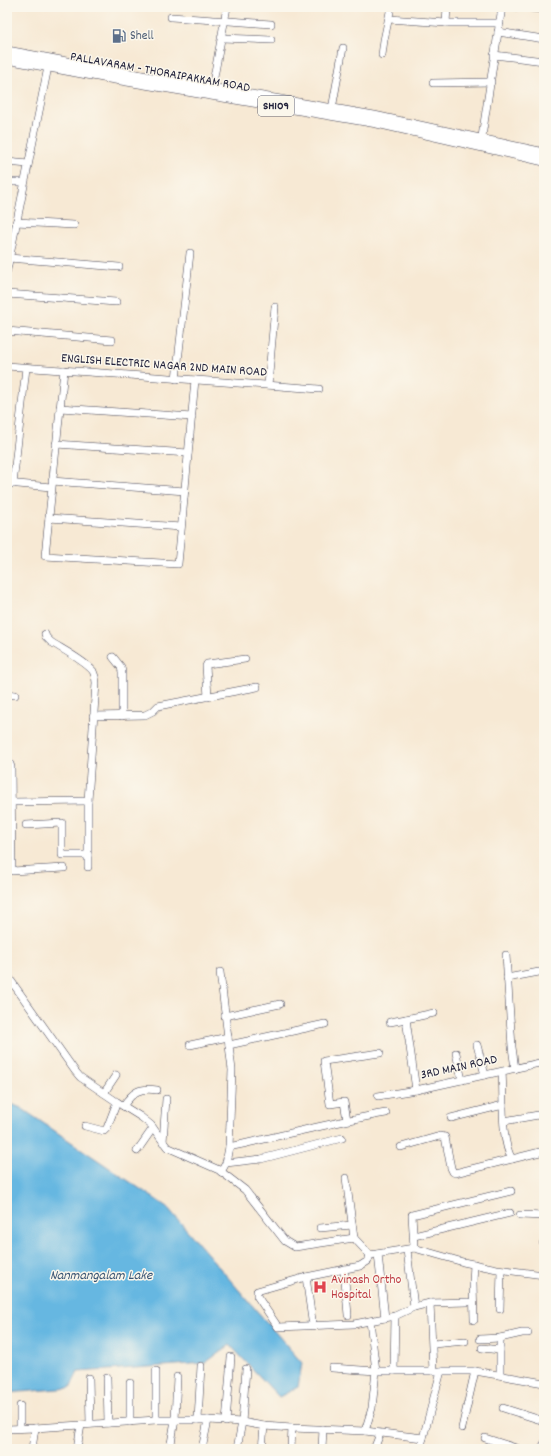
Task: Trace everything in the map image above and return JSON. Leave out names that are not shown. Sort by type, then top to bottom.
[{"type":"main road","name":"PALLAVARAM - THORAIPAKKAM ROAD","points":[[7,51],[374,116],[544,162]]},
{"type":"main road","name":"PALLAVARAM - THORAIPAKKAM ROAD","points":[[7,59],[377,123],[481,144],[544,153]]},
{"type":"street","points":[[212,88],[227,7]]},
{"type":"street","points":[[382,55],[391,7]]},
{"type":"street","points":[[446,7],[446,22]]},
{"type":"street","points":[[481,144],[502,7]]},
{"type":"street","points":[[515,7],[544,10]]},
{"type":"street","points":[[171,17],[271,24]]},
{"type":"street","points":[[389,19],[500,23]]},
{"type":"street","points":[[498,32],[544,39]]},
{"type":"street","points":[[222,38],[270,40]]},
{"type":"street","points":[[332,109],[343,48]]},
{"type":"street","points":[[494,55],[544,61]]},
{"type":"street","points":[[7,270],[48,67]]},
{"type":"street","points":[[433,83],[491,82]]},
{"type":"street","points":[[7,182],[24,182]]},
{"type":"street","points":[[16,222],[74,226]]},
{"type":"street","points":[[176,378],[190,253]]},
{"type":"street","points":[[9,258],[119,267]]},
{"type":"street","points":[[7,294],[116,302]]},
{"type":"street","points":[[268,385],[275,307]]},
{"type":"street","points":[[7,331],[112,340]]},
{"type":"street","name":"ENGLISH ELECTRIC NAGAR 2ND MAIN ROAD","points":[[7,366],[319,389]]},
{"type":"street","points":[[26,368],[10,483],[185,491]]},
{"type":"street","points":[[64,370],[45,556],[178,564],[195,380]]},
{"type":"street","points":[[60,408],[192,417]]},
{"type":"street","points":[[56,444],[188,453]]},
{"type":"street","points":[[49,518],[181,527]]},
{"type":"street","points":[[45,634],[51,642],[85,664],[92,670],[96,677],[88,801],[88,867]]},
{"type":"street","points":[[113,657],[122,672],[122,716]]},
{"type":"street","points":[[208,697],[207,664],[246,659]]},
{"type":"street","points":[[93,716],[149,714],[158,706],[257,687]]},
{"type":"street","points":[[7,694],[15,695]]},
{"type":"street","points":[[7,761],[11,767],[12,871],[64,868]]},
{"type":"street","points":[[11,802],[88,801]]},
{"type":"street","points":[[26,824],[62,824],[62,855],[88,855]]},
{"type":"street","points":[[506,955],[512,1047],[515,1069]]},
{"type":"street","points":[[220,972],[232,1070],[228,1147],[226,1163],[221,1172]]},
{"type":"street","points":[[507,978],[539,972]]},
{"type":"street","points":[[7,975],[80,1077],[141,1117],[153,1128],[167,1146],[221,1172],[245,1190],[285,1241],[295,1247],[354,1238]]},
{"type":"street","points":[[225,1016],[280,1004]]},
{"type":"street","points":[[390,1022],[434,1013]]},
{"type":"street","points":[[406,1019],[416,1090]]},
{"type":"street","points":[[229,1045],[325,1024]]},
{"type":"street","points":[[190,1045],[228,1037]]},
{"type":"street","points":[[477,1045],[485,1075]]},
{"type":"street","points":[[347,1120],[344,1102],[330,1104],[324,1061],[380,1052]]},
{"type":"street","points":[[456,1053],[462,1080]]},
{"type":"street","name":"3RD MAIN ROAD","points":[[378,1096],[416,1090],[544,1062]]},
{"type":"street","points":[[502,1072],[504,1132],[506,1146],[512,1159]]},
{"type":"street","points":[[104,1093],[116,1075]]},
{"type":"street","points":[[85,1126],[104,1131],[120,1104],[130,1096],[137,1091],[148,1088],[157,1090]]},
{"type":"street","points":[[163,1142],[166,1099]]},
{"type":"street","points":[[451,1118],[504,1105]]},
{"type":"street","points":[[228,1147],[347,1120],[386,1113]]},
{"type":"street","points":[[504,1121],[544,1114]]},
{"type":"street","points":[[137,1151],[153,1128]]},
{"type":"street","points":[[401,1148],[440,1136],[445,1137],[451,1168],[455,1173],[544,1151]]},
{"type":"street","points":[[226,1163],[261,1159],[342,1138]]},
{"type":"street","points":[[346,1178],[354,1238],[370,1255]]},
{"type":"street","points":[[414,1307],[410,1249],[414,1236],[411,1217],[413,1214],[512,1191]]},
{"type":"street","points":[[414,1236],[510,1213]]},
{"type":"street","points":[[520,1215],[544,1216]]},
{"type":"street","points":[[320,1228],[352,1225]]},
{"type":"street","points":[[370,1255],[410,1249],[501,1270],[544,1275],[544,1241]]},
{"type":"street","points":[[378,1254],[385,1318]]},
{"type":"street","points":[[370,1255],[366,1263],[306,1277],[258,1291],[257,1296],[278,1327],[354,1324],[395,1316],[414,1307],[430,1303],[468,1302]]},
{"type":"street","points":[[474,1264],[474,1320]]},
{"type":"street","points":[[344,1269],[348,1314]]},
{"type":"street","points":[[500,1309],[501,1270]]},
{"type":"street","points":[[306,1277],[312,1320]]},
{"type":"street","points":[[420,1449],[437,1371],[433,1344],[430,1303]]},
{"type":"street","points":[[394,1371],[395,1316]]},
{"type":"street","points":[[365,1431],[372,1408],[376,1371],[370,1321]]},
{"type":"street","points":[[480,1339],[500,1338],[528,1333]]},
{"type":"street","points":[[500,1338],[500,1375]]},
{"type":"street","points":[[433,1344],[465,1341]]},
{"type":"street","points":[[482,1348],[500,1350]]},
{"type":"street","points":[[226,1422],[230,1357]]},
{"type":"street","points":[[198,1420],[201,1366]]},
{"type":"street","points":[[332,1368],[376,1371],[475,1371],[544,1383]]},
{"type":"street","points":[[237,1449],[242,1422],[246,1369]]},
{"type":"street","points":[[156,1371],[156,1420]]},
{"type":"street","points":[[462,1428],[475,1371]]},
{"type":"street","points":[[170,1449],[175,1420],[176,1377]]},
{"type":"street","points":[[89,1378],[90,1424]]},
{"type":"street","points":[[108,1378],[108,1423]]},
{"type":"street","points":[[130,1383],[130,1422]]},
{"type":"street","points":[[20,1406],[20,1428]]},
{"type":"street","points":[[503,1408],[544,1421]]},
{"type":"street","points":[[7,1429],[156,1420],[208,1420],[242,1422],[264,1426],[292,1428],[365,1431],[423,1438]]},
{"type":"street","points":[[202,1449],[208,1420]]},
{"type":"street","points":[[77,1449],[81,1425]]},
{"type":"street","points":[[262,1449],[264,1426]]},
{"type":"street","points":[[32,1449],[34,1428]]},
{"type":"street","points":[[291,1449],[292,1428]]},
{"type":"street","points":[[322,1449],[323,1429]]},
{"type":"street","points":[[374,1449],[380,1434]]},
{"type":"street","points":[[485,1438],[519,1449]]},
{"type":"street","points":[[542,1449],[544,1444]]},
{"type":"water","name":"Nanmangalam Lake","points":[[7,1102],[21,1108],[167,1207],[302,1363],[298,1387],[279,1397],[230,1345],[205,1363],[78,1372],[70,1388],[7,1393]]},
{"type":"place","name":"Shell","points":[[119,36]]},
{"type":"place","name":"Avinash Ortho Hospital","points":[[320,1287]]}]
